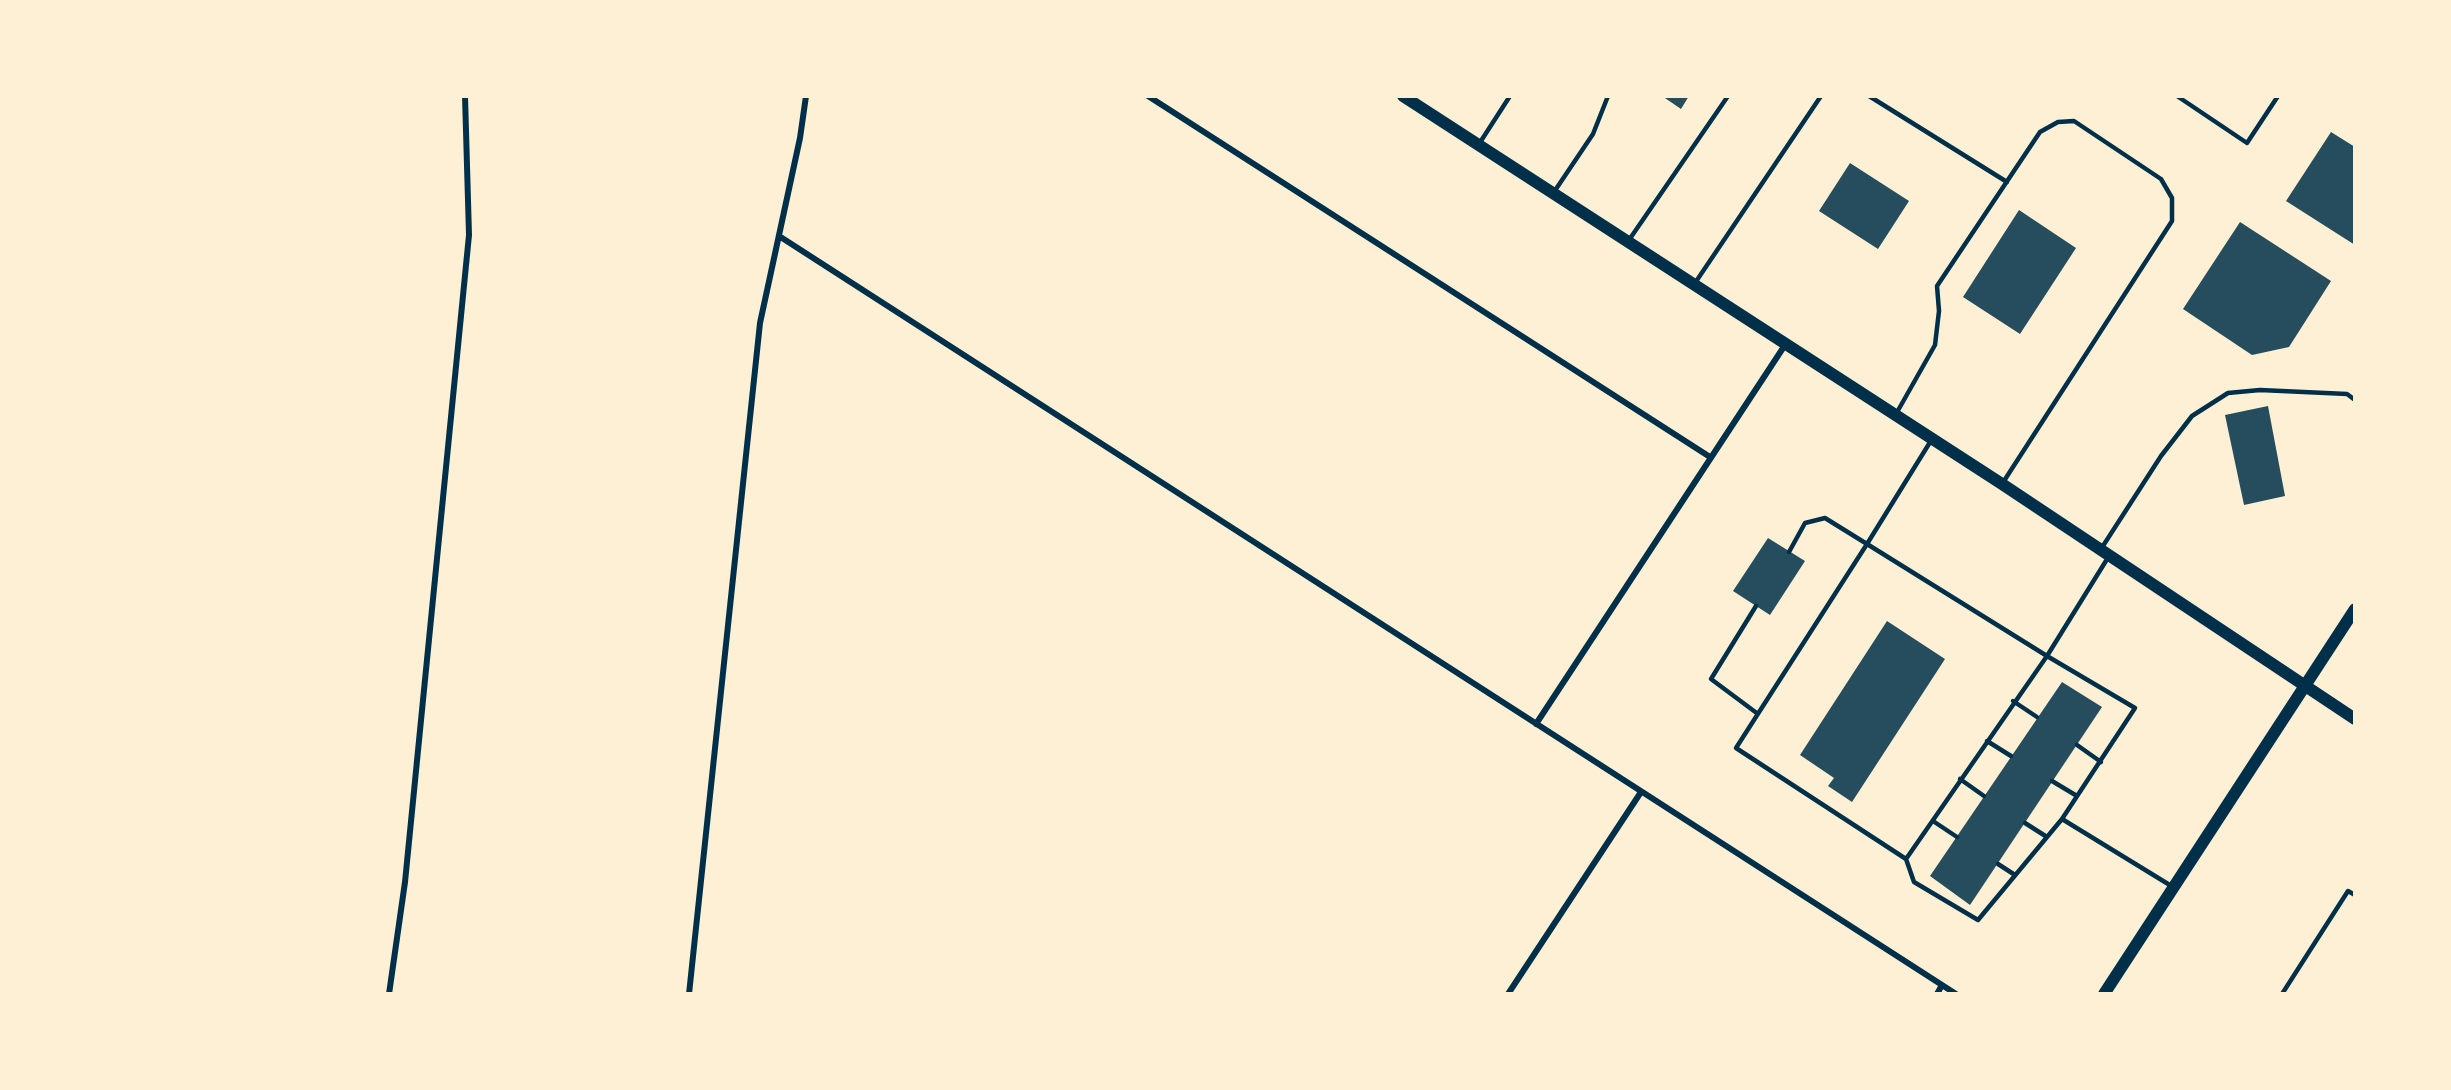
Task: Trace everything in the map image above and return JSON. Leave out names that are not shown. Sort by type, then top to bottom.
[{"type":"main road","points":[[1403,96],[2002,484],[2355,718]]},
{"type":"main road","points":[[2104,994],[2355,609]]},
{"type":"street","points":[[389,994],[405,882],[469,235],[465,96]]},
{"type":"street","points":[[689,994],[760,323],[800,138],[806,96]]},
{"type":"street","points":[[1148,96],[1710,457]]},
{"type":"street","points":[[779,236],[1956,994]]},
{"type":"street","points":[[1536,724],[1785,345]]},
{"type":"street","points":[[1508,994],[1641,792]]},
{"type":"street","points":[[1937,994],[1942,985]]},
{"type":"lane","points":[[1478,145],[1510,96]]},
{"type":"lane","points":[[1553,193],[1593,134],[1608,96]]},
{"type":"lane","points":[[1628,242],[1728,96]]},
{"type":"lane","points":[[1693,285],[1821,96]]},
{"type":"lane","points":[[1869,96],[2007,182]]},
{"type":"lane","points":[[2177,96],[2247,142],[2278,96]]},
{"type":"lane","points":[[1895,415],[1935,345],[1940,311],[1937,286],[2040,132],[2058,122],[2074,121],[2161,179],[2172,198],[2172,221],[2002,484]]},
{"type":"lane","points":[[1906,859],[2013,701],[2047,656],[2161,456],[2192,416],[2228,393],[2260,390],[2347,394],[2355,400]]},
{"type":"lane","points":[[1789,552],[1805,524],[1825,518],[1867,544],[2047,656],[2135,708],[2062,819],[1978,920],[1914,882],[1906,859],[1736,748],[1867,544],[1932,439]]},
{"type":"lane","points":[[1756,606],[1711,679],[1758,714]]},
{"type":"lane","points":[[2013,701],[2037,717]]},
{"type":"lane","points":[[1987,741],[2011,756]]},
{"type":"lane","points":[[2077,745],[2101,762]]},
{"type":"lane","points":[[1960,779],[1984,796]]},
{"type":"lane","points":[[2052,781],[2077,796]]},
{"type":"lane","points":[[2062,819],[2173,887]]},
{"type":"lane","points":[[1932,821],[1957,837]]},
{"type":"lane","points":[[2025,823],[2047,837]]},
{"type":"lane","points":[[1998,864],[2015,875]]},
{"type":"lane","points":[[2282,994],[2348,891],[2355,896]]},
{"type":"building","points":[[1662,96],[1689,96],[1681,109]]},
{"type":"building","points":[[2331,132],[2355,147],[2355,245],[2286,201]]},
{"type":"building","points":[[1850,163],[1909,201],[1878,249],[1819,211]]},
{"type":"building","points":[[2019,210],[2076,248],[2020,334],[1963,297]]},
{"type":"building","points":[[2240,222],[2331,281],[2289,347],[2252,355],[2183,309]]},
{"type":"building","points":[[2268,406],[2285,496],[2244,505],[2225,415]]},
{"type":"building","points":[[1768,538],[1805,561],[1770,615],[1733,591]]},
{"type":"building","points":[[1887,621],[1945,659],[1852,802],[1828,786],[1834,778],[1800,755]]},
{"type":"building","points":[[2062,682],[2102,707],[1970,905],[1930,876]]}]
